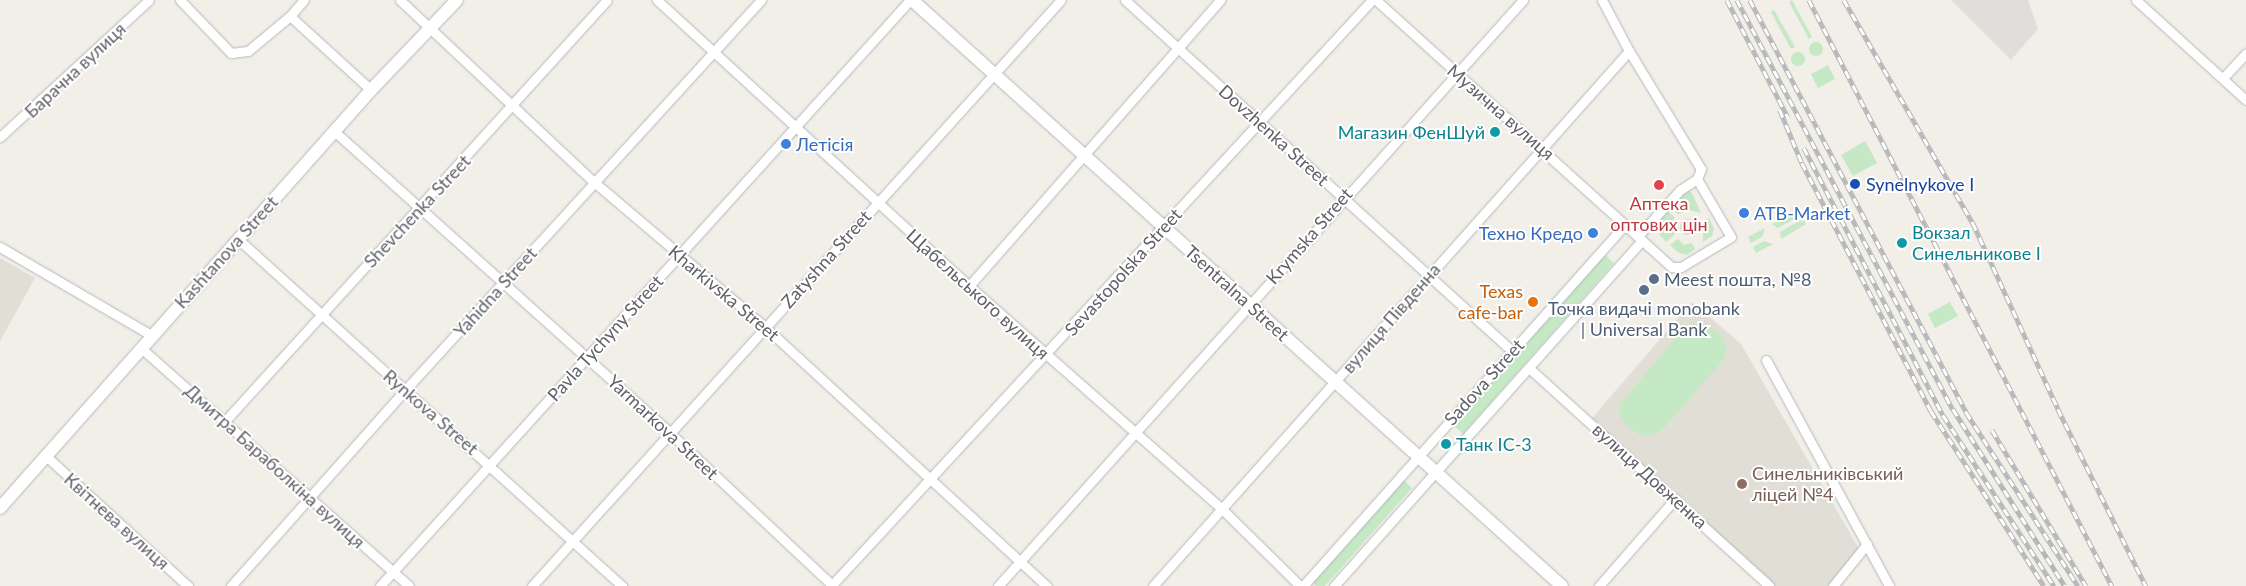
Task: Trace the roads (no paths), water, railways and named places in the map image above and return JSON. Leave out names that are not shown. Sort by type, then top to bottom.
[{"type":"main road","name":"Kashtanova Street","points":[[0,508],[151,335],[334,131],[457,0]]},
{"type":"main road","name":"Tsentralna Street","points":[[911,0],[1562,586]]},
{"type":"street","name":"Барачна вулиця","points":[[0,137],[149,0]]},
{"type":"street","points":[[180,0],[230,53],[248,51],[290,16],[304,0]]},
{"type":"street","name":"Kharkivska Street","points":[[400,0],[594,182],[765,327],[932,478],[1047,586]]},
{"type":"street","name":"Shevchenka Street","points":[[225,421],[419,207],[513,108],[607,0]]},
{"type":"street","name":"Щабельського вулиця","points":[[657,0],[968,286],[1221,508],[1301,586]]},
{"type":"street","name":"Yahidna Street","points":[[231,586],[406,389],[761,0]]},
{"type":"street","name":"Pavla Tychyny Street","points":[[380,586],[911,0]]},
{"type":"street","name":"Zatyshna Street","points":[[532,586],[1061,0]]},
{"type":"street","name":"Dovzhenka Street","points":[[1126,0],[1512,351]]},
{"type":"street","points":[[968,286],[1220,0]]},
{"type":"street","name":"Sevastopolska Street","points":[[831,586],[1047,355],[1372,0]]},
{"type":"street","name":"Музична вулиця","points":[[1376,0],[1456,73],[1543,148],[1666,263],[1681,266],[1731,237],[1697,179]]},
{"type":"street","name":"Krymska Street","points":[[998,586],[1343,198],[1523,0]]},
{"type":"street","points":[[1602,0],[1629,52],[1701,169],[1697,179]]},
{"type":"street","points":[[2136,0],[2246,100]]},
{"type":"street","points":[[290,16],[371,90]]},
{"type":"street","name":"вулиця Південна","points":[[1153,586],[1336,382],[1428,275],[1629,52]]},
{"type":"street","points":[[2223,78],[2246,53]]},
{"type":"street","name":"Yarmarkova Street","points":[[334,131],[502,285],[670,432],[831,586]]},
{"type":"street","name":"Sadova Street","points":[[1334,586],[1529,368],[1680,190],[1697,179]]},
{"type":"street","name":"Sadova Street","points":[[1301,586],[1625,224]]},
{"type":"street","name":"Rynkova Street","points":[[238,239],[321,316],[491,464],[572,542],[622,586]]},
{"type":"street","points":[[0,247],[151,335]]},
{"type":"street","name":"Дмитра Бараболкіна вулиця","points":[[141,348],[409,586]]},
{"type":"street","points":[[1766,360],[1889,586]]},
{"type":"street","name":"вулиця Довженка","points":[[1529,368],[1769,586]]},
{"type":"street","name":"Квітнева вулиця","points":[[46,456],[188,586]]},
{"type":"street","points":[[1598,586],[1675,499]]},
{"type":"street","points":[[1833,586],[1867,544]]},
{"type":"railway","points":[[1727,0],[1788,117]]},
{"type":"railway","points":[[1737,0],[1953,409],[2065,586]]},
{"type":"railway","points":[[1750,0],[1966,412],[2078,586]]},
{"type":"railway","points":[[1809,0],[2112,586]]},
{"type":"railway","points":[[1844,0],[1973,223],[2058,409],[2146,586]]},
{"type":"railway","points":[[1780,110],[1802,163],[1931,411],[2044,586]]},
{"type":"railway","points":[[1804,148],[1943,415],[2054,586]]},
{"type":"railway","points":[[1992,430],[2086,586]]},
{"type":"place","name":"Магазин ФенШуй","points":[[1495,132]]},
{"type":"place","name":"Летісія","points":[[786,144]]},
{"type":"place","name":"Synelnykove I","points":[[1855,184]]},
{"type":"place","name":"Аптека оптових цін","points":[[1659,185]]},
{"type":"place","name":"ATB-Market","points":[[1744,213]]},
{"type":"place","name":"Техно Кредо","points":[[1593,233]]},
{"type":"place","name":"Вокзал Синельникове І","points":[[1902,243]]},
{"type":"place","name":"Meest пошта, №8","points":[[1654,279]]},
{"type":"place","name":"Точка видачі monobank | Universal Bank","points":[[1644,290]]},
{"type":"place","name":"Texas cafe-bar","points":[[1533,302]]},
{"type":"place","name":"Танк ІС-3","points":[[1446,444]]},
{"type":"place","name":"Синельниківський ліцей №4","points":[[1742,484]]}]
